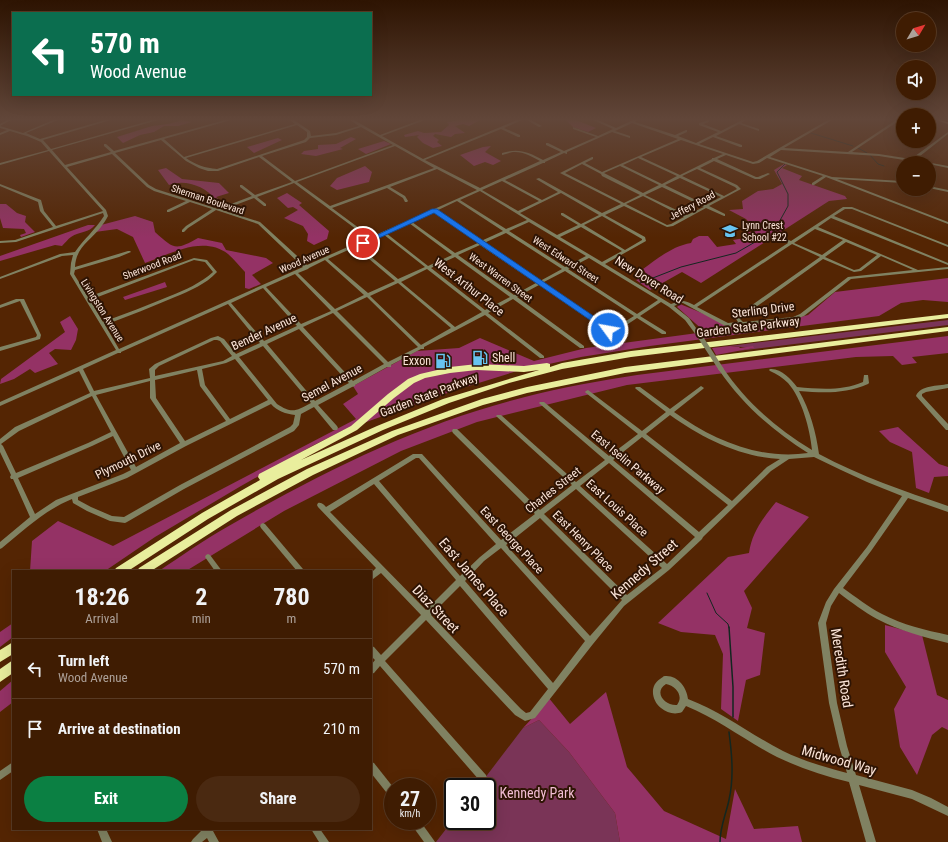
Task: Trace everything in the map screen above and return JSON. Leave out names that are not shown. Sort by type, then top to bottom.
[{"type":"highway","name":"Garden State Parkway","points":[[121,570],[248,490],[380,428],[446,401],[508,380],[562,366],[643,352],[948,316]]},
{"type":"highway","name":"Garden State Parkway","points":[[144,570],[234,513],[310,472],[395,433],[482,402],[527,390],[625,370],[948,329]]},
{"type":"highway","points":[[248,490],[263,476],[354,428],[370,416],[390,396],[411,381],[423,376],[450,370],[477,367],[524,369],[562,366]]},
{"type":"highway","points":[[0,657],[12,648]]},
{"type":"highway","points":[[0,676],[12,667]]},
{"type":"street","points":[[0,164],[18,159]]},
{"type":"street","points":[[0,242],[15,241],[105,211],[58,159]]},
{"type":"street","points":[[65,166],[88,159]]},
{"type":"street","name":"Sherman Boulevard","points":[[120,159],[148,186],[189,201],[259,223],[307,268]]},
{"type":"street","points":[[186,159],[200,169],[214,170],[227,168],[254,159]]},
{"type":"street","points":[[264,159],[371,239]]},
{"type":"street","points":[[183,231],[187,227],[216,210],[356,159]]},
{"type":"street","points":[[538,159],[544,162]]},
{"type":"street","name":"Wood Avenue","points":[[0,404],[551,159]]},
{"type":"street","points":[[582,163],[589,159]]},
{"type":"street","points":[[602,173],[635,159]]},
{"type":"street","points":[[641,159],[724,197]]},
{"type":"street","points":[[557,237],[712,159]]},
{"type":"street","points":[[714,159],[755,178],[768,174]]},
{"type":"street","points":[[740,159],[750,163],[763,159]]},
{"type":"street","points":[[775,159],[826,176],[948,223]]},
{"type":"street","name":"New Dover Road","points":[[422,160],[480,190],[671,306],[687,319],[740,394],[763,417],[788,436],[816,454],[862,477],[906,495],[948,509]]},
{"type":"street","points":[[582,163],[602,173],[604,176],[687,217]]},
{"type":"street","name":"Jeffery Road","points":[[582,163],[563,172],[566,175],[667,226],[670,226],[739,188],[696,168]]},
{"type":"street","points":[[936,164],[948,167]]},
{"type":"street","points":[[620,165],[724,215]]},
{"type":"street","points":[[329,208],[387,186],[411,179],[437,168]]},
{"type":"street","points":[[813,184],[826,176]]},
{"type":"street","points":[[831,178],[838,177],[896,181]]},
{"type":"street","points":[[538,179],[644,238],[644,241],[602,264]]},
{"type":"street","points":[[503,180],[541,201]]},
{"type":"street","points":[[0,185],[40,201],[42,211],[55,227]]},
{"type":"street","points":[[241,186],[265,205]]},
{"type":"street","points":[[387,186],[404,197],[406,201]]},
{"type":"street","points":[[936,188],[948,191]]},
{"type":"street","points":[[517,213],[561,192]]},
{"type":"street","name":"West Edward Street","points":[[458,200],[664,333]]},
{"type":"street","points":[[168,211],[189,201]]},
{"type":"street","points":[[694,307],[844,208],[859,211],[948,246]]},
{"type":"street","name":"Livingston Avenue","points":[[105,211],[106,216],[99,227],[81,246],[76,254],[72,269],[75,280],[119,352]]},
{"type":"street","points":[[434,211],[606,329],[611,330],[618,328],[661,300]]},
{"type":"street","points":[[562,214],[625,251]]},
{"type":"street","points":[[832,217],[948,264]]},
{"type":"street","points":[[943,221],[948,217]]},
{"type":"street","name":"Bender Avenue","points":[[0,442],[18,429],[93,394],[224,362],[530,220]]},
{"type":"street","name":"West Warren Street","points":[[410,222],[582,347]]},
{"type":"street","points":[[815,227],[916,270],[948,268]]},
{"type":"street","name":"West Arthur Place","points":[[384,234],[542,357]]},
{"type":"street","points":[[774,235],[856,271],[860,270],[880,255]]},
{"type":"street","points":[[741,323],[738,319],[740,316],[846,240]]},
{"type":"street","points":[[356,246],[455,329]]},
{"type":"street","points":[[72,269],[129,252]]},
{"type":"street","points":[[0,278],[61,255],[76,254]]},
{"type":"street","name":"Semel Avenue","points":[[75,496],[75,501],[89,509],[112,519],[125,520],[182,487],[292,429],[296,425],[298,413],[389,366],[590,256]]},
{"type":"street","name":"Sherwood Road","points":[[87,299],[194,259],[206,261],[215,272],[210,278],[195,286],[102,324]]},
{"type":"street","points":[[326,259],[368,296],[422,348]]},
{"type":"street","name":"Sterling Drive","points":[[671,306],[684,302],[724,324],[731,325],[799,317],[850,278],[916,270]]},
{"type":"street","points":[[296,273],[389,366]]},
{"type":"street","points":[[264,287],[353,385]]},
{"type":"street","points":[[0,307],[18,300],[22,300],[39,335],[35,339],[0,349]]},
{"type":"street","points":[[229,303],[335,428]]},
{"type":"street","points":[[184,444],[153,398],[152,380],[154,367],[213,339],[218,338],[222,340],[281,410],[290,413],[298,413]]},
{"type":"street","points":[[80,369],[135,471]]},
{"type":"street","points":[[199,369],[202,385],[229,421]]},
{"type":"street","points":[[638,388],[692,428],[716,440],[763,454],[788,457],[816,454],[813,432],[796,389],[786,378],[772,370]]},
{"type":"street","points":[[796,389],[823,391],[845,390],[866,383],[866,376]]},
{"type":"street","points":[[948,386],[925,390],[920,393],[919,396],[948,428]]},
{"type":"street","name":"Charles Street","points":[[372,669],[460,580],[501,544],[670,411],[702,388]]},
{"type":"street","points":[[588,392],[732,504]]},
{"type":"street","name":"Plymouth Drive","points":[[0,546],[50,506],[135,471],[229,421],[272,401]]},
{"type":"street","name":"East Iselin Parkway","points":[[542,403],[700,536]]},
{"type":"street","name":"East Louis Place","points":[[499,416],[667,568]]},
{"type":"street","name":"East Henry Place","points":[[454,431],[626,600]]},
{"type":"street","points":[[14,477],[98,442],[115,433]]},
{"type":"street","points":[[0,446],[34,518]]},
{"type":"street","name":"East George Place","points":[[375,481],[417,455],[423,459],[590,641]]},
{"type":"street","name":"Kennedy Street","points":[[532,715],[590,641],[626,600],[667,568],[769,469],[788,457]]},
{"type":"street","points":[[326,511],[375,481]]},
{"type":"street","name":"East James Place","points":[[375,481],[553,689]]},
{"type":"street","name":"Meredith Road","points":[[871,842],[852,778],[833,703],[822,634],[822,624],[828,604],[838,588],[869,549],[906,495]]},
{"type":"street","name":"Diaz Street","points":[[320,505],[518,712],[525,717],[532,715]]},
{"type":"street","points":[[263,526],[300,570]]},
{"type":"street","points":[[208,557],[218,570]]},
{"type":"street","points":[[372,576],[380,569]]},
{"type":"street","points":[[838,588],[866,609],[886,620],[918,632],[948,638]]},
{"type":"street","points":[[372,651],[483,778]]},
{"type":"street","name":"Midwood Way","points":[[684,701],[702,707],[768,748],[794,760],[822,771],[908,793],[948,812]]},
{"type":"street","points":[[0,776],[12,767]]},
{"type":"street","points":[[372,767],[384,783]]},
{"type":"street","points":[[101,830],[107,842]]},
{"type":"street","points":[[196,842],[207,830]]},
{"type":"street","points":[[208,830],[214,842]]},
{"type":"street","points":[[316,830],[324,842]]},
{"type":"street","points":[[421,830],[430,842]]},
{"type":"green space","points":[[948,320],[948,325],[738,351],[753,348],[730,346],[712,348]]},
{"type":"green space","name":"Kennedy Park","points":[[539,720],[569,752],[615,813],[620,842],[436,842],[445,830],[496,830],[496,778],[485,778],[523,728]]},
{"type":"shaded area","points":[[465,159],[498,159],[501,161],[493,165],[485,162],[474,166]]},
{"type":"shaded area","points":[[784,164],[787,165],[782,168],[802,176],[799,180],[845,196],[847,199],[829,201],[701,283],[682,272],[650,290],[636,280],[647,275],[643,269],[654,261],[678,247],[691,243],[693,239],[699,236],[708,236],[717,247],[736,244],[733,240],[745,238],[743,233],[757,231],[746,219],[729,210],[743,209],[742,201],[758,191],[773,189],[782,184],[774,170]]},
{"type":"shaded area","points":[[365,166],[372,172],[369,182],[337,190],[330,186],[337,178]]},
{"type":"shaded area","points":[[166,168],[182,179],[219,183],[229,193],[216,197],[224,204],[216,207],[209,204],[216,200],[206,191],[194,185],[188,183],[175,183],[169,185],[158,170]]},
{"type":"shaded area","points":[[287,193],[302,203],[299,205],[329,231],[327,239],[314,245],[307,241],[308,234],[303,226],[284,218],[298,210],[293,207],[288,208],[277,198]]},
{"type":"shaded area","points":[[0,204],[6,204],[17,213],[26,216],[25,222],[35,232],[21,237],[20,235],[26,233],[24,229],[3,228],[0,218]]},
{"type":"shaded area","points":[[135,216],[153,222],[155,232],[171,245],[184,245],[198,238],[222,243],[226,250],[266,258],[273,263],[252,275],[261,284],[249,289],[245,288],[245,272],[228,254],[218,249],[208,246],[186,248],[145,263],[133,237],[117,229],[95,232],[101,225]]},
{"type":"shaded area","points":[[88,225],[95,225],[87,231],[71,237],[62,246],[55,245],[0,261],[0,256]]},
{"type":"shaded area","points":[[948,278],[948,302],[923,300],[901,303],[879,316],[650,346],[581,357],[517,371],[453,391],[344,430],[312,446],[155,537],[106,570],[30,570],[32,541],[58,521],[113,546],[356,419],[343,404],[358,394],[353,386],[417,351],[459,348],[480,338],[534,361],[586,348],[705,332],[677,307],[680,304],[729,324],[789,320],[808,315],[835,292]]},
{"type":"shaded area","points":[[165,282],[167,287],[125,300],[123,297]]},
{"type":"shaded area","points":[[70,316],[78,329],[76,340],[71,350],[55,349],[49,353],[58,364],[35,373],[30,369],[14,379],[0,384],[1,379],[65,332],[60,322]]},
{"type":"shaded area","points":[[948,336],[948,353],[912,357],[917,363],[902,365],[893,356],[856,357],[627,385],[477,422],[401,451],[284,511],[188,570],[160,570],[218,532],[262,507],[334,469],[409,435],[486,408],[525,397],[553,390],[637,375]]},
{"type":"shaded area","points":[[730,346],[740,348],[753,346],[754,348],[716,355],[712,348]]},
{"type":"shaded area","points":[[898,427],[939,464],[948,467],[948,476],[934,477],[929,493],[916,488],[912,452],[890,442],[879,431]]},
{"type":"shaded area","points":[[776,502],[809,517],[744,591],[752,608],[747,628],[765,633],[760,675],[746,680],[738,721],[721,709],[723,654],[715,635],[681,632],[658,623],[728,557],[749,553],[750,545],[755,532]]},
{"type":"shaded area","points":[[12,624],[12,638],[0,647],[0,632]]},
{"type":"shaded area","points":[[885,625],[922,635],[937,695],[948,700],[948,730],[942,727],[932,735],[917,775],[900,747],[894,709],[906,687],[885,652]]},
{"type":"shaded area","points":[[12,681],[12,703],[0,712],[0,691]]},
{"type":"shaded area","points":[[606,692],[627,767],[664,811],[726,839],[735,789],[754,829],[798,826],[802,842],[620,842],[615,813],[569,752],[539,720],[523,728],[537,713],[548,697],[570,724]]},
{"type":"waterway","points":[[874,159],[878,164],[884,166]]},
{"type":"waterway","points":[[640,283],[681,267],[736,253],[762,238],[778,224],[788,206],[788,194],[777,172],[785,164]]},
{"type":"waterway","points":[[707,593],[716,613],[728,624],[729,628]]},
{"type":"waterway","points":[[729,627],[733,687],[733,717]]},
{"type":"waterway","points":[[720,842],[721,831],[732,783],[732,758],[729,732]]},
{"type":"place","name":"Lynn Crest School #22","points":[[730,231]]},
{"type":"place","name":"Shell","points":[[480,358]]},
{"type":"place","name":"Exxon","points":[[443,361]]},
{"type":"route","points":[[363,243],[434,211],[608,330]]}]
